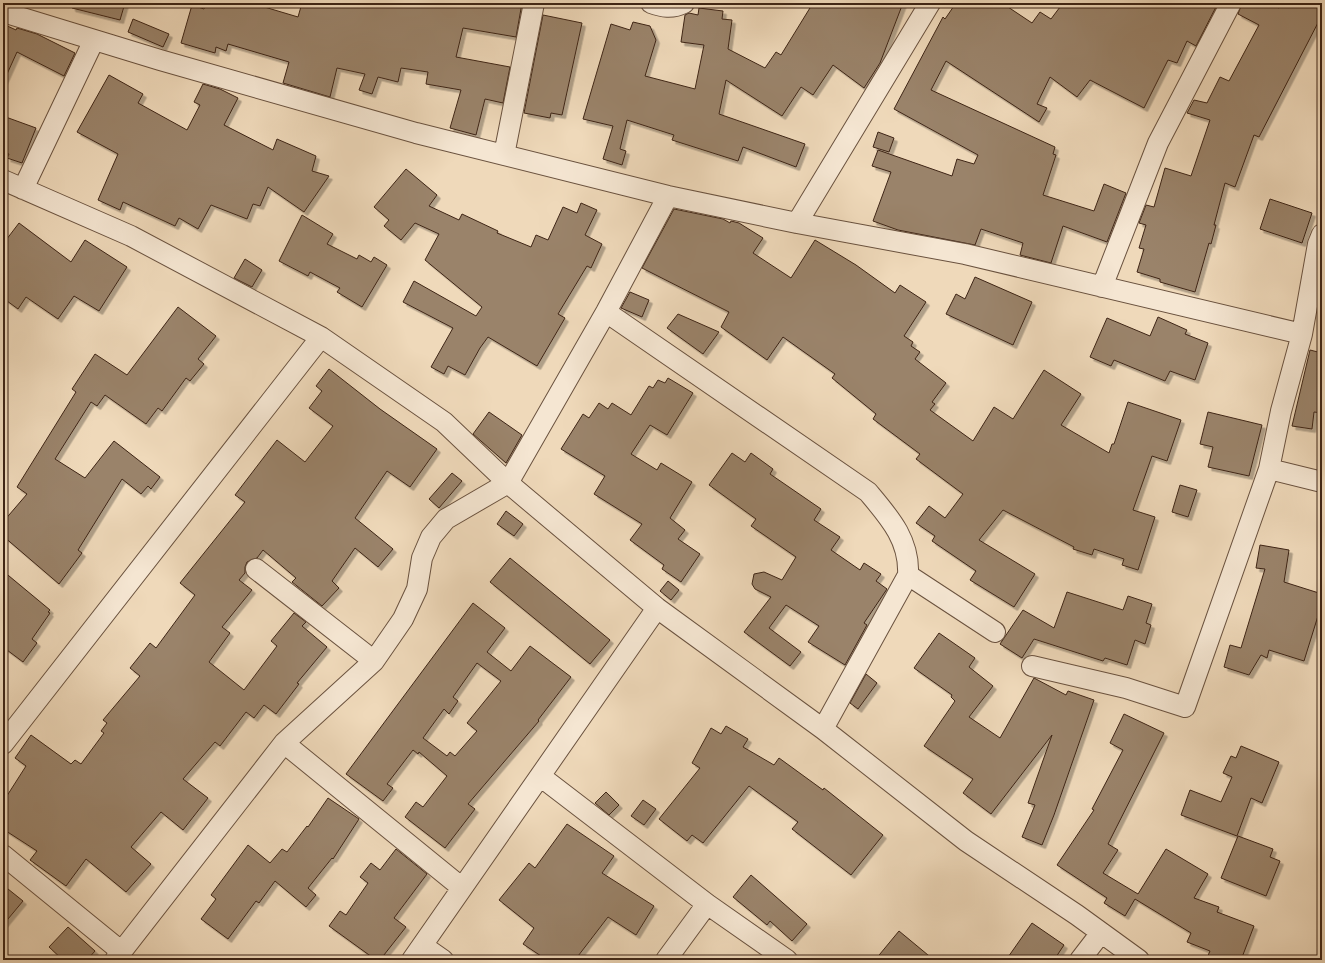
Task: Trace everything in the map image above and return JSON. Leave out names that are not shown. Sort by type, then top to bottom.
[{"type":"street","points":[[504,155],[534,3]]},
{"type":"street","points":[[651,3],[664,7],[677,6],[684,3]]},
{"type":"street","points":[[797,223],[930,3]]},
{"type":"street","points":[[1102,287],[1158,143],[1231,3]]},
{"type":"street","points":[[3,12],[94,40],[416,133],[668,196],[797,223],[965,254],[1302,334]]},
{"type":"street","points":[[23,189],[94,40]]},
{"type":"street","points":[[3,180],[131,236],[321,337],[444,422],[508,483],[656,608],[823,729],[966,841],[1139,960]]},
{"type":"street","points":[[3,855],[118,956],[284,743],[374,661],[406,613],[416,589],[422,558],[431,536],[446,519],[508,483],[606,312],[668,196]]},
{"type":"street","points":[[1032,666],[1126,688],[1184,707],[1269,469],[1281,411],[1302,334],[1318,244],[1322,234]]},
{"type":"street","points":[[606,312],[868,492],[896,527],[906,547],[909,564],[908,575],[823,729]]},
{"type":"street","points":[[3,744],[321,337]]},
{"type":"street","points":[[1269,469],[1322,482]]},
{"type":"street","points":[[256,569],[374,661]]},
{"type":"street","points":[[908,575],[995,632]]},
{"type":"street","points":[[443,960],[417,953],[461,887],[656,608]]},
{"type":"street","points":[[284,743],[461,887]]},
{"type":"street","points":[[540,776],[707,904],[787,960]]},
{"type":"street","points":[[666,960],[707,904]]},
{"type":"street","points":[[1080,960],[1100,934]]},
{"type":"building","points":[[72,3],[125,3],[120,20],[72,8]]},
{"type":"building","points":[[206,3],[251,3],[298,17],[302,3],[522,3],[516,37],[463,28],[456,57],[510,67],[503,103],[485,99],[476,135],[450,128],[461,90],[426,84],[428,72],[401,68],[398,82],[378,77],[372,94],[359,90],[365,74],[337,68],[330,97],[283,83],[289,62],[228,44],[226,51],[216,47],[215,53],[181,43],[192,5],[204,9]]},
{"type":"building","points":[[813,3],[903,3],[880,63],[864,88],[833,65],[813,95],[801,87],[782,116],[726,80],[719,114],[805,144],[796,167],[743,147],[738,161],[672,140],[674,135],[627,120],[620,149],[626,151],[622,165],[603,159],[613,126],[583,119],[611,24],[630,30],[633,22],[650,26],[656,40],[645,76],[695,89],[704,45],[681,42],[685,15],[689,13],[698,15],[699,8],[723,11],[722,19],[732,20],[728,49],[765,68],[776,52],[781,55]]},
{"type":"building","points":[[956,3],[1002,3],[1032,23],[1040,12],[1051,19],[1063,3],[1218,3],[1196,46],[1187,41],[1177,63],[1168,60],[1144,108],[1090,80],[1077,97],[1050,77],[1037,104],[1047,108],[1039,122],[946,61],[931,90],[1055,147],[1053,154],[1056,155],[1043,195],[1094,211],[1104,184],[1126,193],[1107,242],[1063,226],[1051,263],[1020,255],[1023,243],[981,229],[975,245],[898,230],[873,221],[891,172],[872,166],[878,150],[952,176],[957,159],[974,164],[978,155],[894,109],[943,17],[945,19]]},
{"type":"building","points":[[1242,3],[1270,3],[1279,8],[1282,3],[1322,3],[1322,15],[1259,137],[1254,135],[1235,187],[1225,183],[1214,225],[1216,225],[1211,244],[1209,243],[1195,292],[1160,282],[1160,279],[1137,272],[1144,249],[1139,248],[1146,225],[1139,223],[1146,205],[1154,207],[1165,168],[1191,176],[1210,120],[1187,113],[1194,100],[1207,103],[1220,77],[1229,81],[1259,25],[1238,14]]},
{"type":"building","points":[[543,15],[582,23],[562,115],[551,113],[550,118],[524,113]]},
{"type":"building","points":[[133,19],[169,34],[163,47],[128,32]]},
{"type":"building","points":[[3,24],[16,30],[17,28],[37,34],[75,53],[64,76],[17,52],[3,83]]},
{"type":"building","points":[[109,75],[143,94],[138,103],[187,130],[200,105],[194,102],[203,84],[220,89],[238,98],[224,125],[273,150],[277,139],[316,156],[312,171],[329,176],[304,212],[268,187],[260,206],[253,204],[247,219],[211,205],[198,229],[179,218],[175,226],[123,202],[120,210],[98,200],[118,154],[77,132]]},
{"type":"building","points":[[3,116],[36,128],[22,163],[7,158],[9,154],[3,152]]},
{"type":"building","points":[[878,132],[894,138],[889,152],[873,147]]},
{"type":"building","points":[[406,169],[437,195],[429,206],[459,220],[462,214],[498,231],[497,233],[531,247],[536,235],[548,240],[563,207],[577,213],[581,203],[597,210],[585,235],[602,244],[591,268],[587,266],[558,314],[565,318],[537,366],[488,337],[465,375],[448,366],[444,374],[431,367],[453,328],[403,302],[414,281],[476,316],[482,307],[425,260],[439,234],[415,223],[401,240],[384,226],[389,220],[374,207]]},
{"type":"building","points":[[1270,199],[1312,213],[1302,243],[1260,229]]},
{"type":"building","points":[[674,209],[723,219],[730,223],[731,221],[739,223],[763,238],[753,253],[791,278],[815,240],[856,265],[895,293],[900,285],[926,302],[904,336],[913,342],[911,346],[920,352],[915,359],[946,383],[932,402],[935,404],[930,410],[973,441],[994,407],[1013,419],[1044,370],[1081,394],[1061,425],[1109,453],[1112,444],[1114,444],[1128,402],[1181,420],[1167,461],[1152,456],[1133,510],[1155,517],[1138,570],[1122,565],[1124,559],[1094,549],[1092,555],[1073,549],[1074,547],[1003,510],[979,540],[1035,574],[1014,607],[970,580],[976,571],[932,541],[935,536],[916,523],[929,506],[945,518],[963,494],[916,459],[920,454],[873,419],[876,414],[832,378],[835,374],[783,337],[767,360],[721,327],[729,312],[642,268]]},
{"type":"building","points":[[302,215],[333,234],[327,244],[357,259],[359,255],[371,262],[374,257],[387,265],[362,307],[337,292],[340,288],[310,272],[308,276],[279,261]]},
{"type":"building","points":[[19,223],[71,262],[85,240],[127,267],[99,311],[74,296],[58,319],[26,297],[18,309],[3,298],[3,244]]},
{"type":"building","points":[[245,259],[262,270],[252,287],[234,278]]},
{"type":"building","points":[[975,277],[1032,302],[1013,345],[946,314],[956,294],[965,299]]},
{"type":"building","points":[[630,292],[649,300],[642,317],[621,308]]},
{"type":"building","points":[[178,307],[216,336],[198,359],[204,364],[190,381],[186,378],[162,411],[158,408],[146,424],[105,395],[97,406],[91,402],[55,459],[85,478],[114,441],[160,477],[151,489],[148,486],[141,494],[122,479],[78,550],[82,553],[59,584],[3,536],[3,522],[27,494],[17,487],[76,392],[72,389],[95,354],[127,375]]},
{"type":"building","points":[[678,314],[719,332],[703,354],[667,328]]},
{"type":"building","points":[[1158,317],[1187,330],[1185,334],[1208,343],[1195,380],[1170,371],[1165,381],[1114,360],[1111,366],[1090,357],[1107,318],[1150,336]]},
{"type":"building","points":[[1310,350],[1322,353],[1322,413],[1314,412],[1312,429],[1292,426]]},
{"type":"building","points":[[329,369],[380,409],[437,449],[410,487],[387,471],[355,518],[393,549],[378,567],[355,548],[332,581],[339,588],[322,606],[292,582],[296,578],[263,550],[257,558],[247,562],[245,573],[239,580],[252,590],[222,627],[230,633],[209,662],[244,690],[277,646],[271,641],[294,613],[306,622],[302,626],[327,647],[297,683],[299,684],[276,714],[264,705],[254,718],[246,712],[220,746],[215,742],[183,779],[208,798],[183,830],[161,812],[131,847],[151,864],[126,892],[86,859],[66,886],[30,860],[37,851],[3,829],[3,802],[26,766],[15,758],[31,735],[71,764],[75,760],[81,764],[104,733],[101,731],[107,723],[103,720],[140,676],[130,668],[150,643],[156,648],[195,595],[180,583],[245,502],[235,495],[277,440],[305,462],[333,426],[309,408],[322,391],[316,386]]},
{"type":"building","points":[[668,378],[693,393],[667,435],[650,425],[631,454],[657,470],[661,463],[692,482],[670,518],[685,530],[678,539],[700,554],[681,582],[662,569],[664,565],[630,540],[642,524],[594,494],[605,476],[561,449],[583,414],[589,418],[599,403],[608,409],[612,403],[631,415],[649,386],[653,388],[658,380],[665,383]]},
{"type":"building","points":[[489,412],[522,435],[506,463],[473,434]]},
{"type":"building","points":[[1208,412],[1262,425],[1249,476],[1208,467],[1213,447],[1200,444]]},
{"type":"building","points":[[732,453],[745,462],[751,453],[773,469],[770,474],[821,509],[814,520],[840,537],[831,550],[860,570],[864,563],[881,574],[876,581],[887,589],[864,623],[867,625],[845,665],[808,642],[819,626],[786,605],[769,628],[801,652],[790,666],[744,632],[771,597],[755,589],[752,584],[754,574],[764,572],[782,580],[796,557],[751,526],[756,519],[709,485]]},
{"type":"building","points":[[452,473],[462,481],[439,508],[429,499]]},
{"type":"building","points":[[1180,485],[1197,490],[1188,517],[1172,512]]},
{"type":"building","points":[[506,511],[523,524],[514,536],[497,524]]},
{"type":"building","points":[[1260,545],[1289,550],[1284,582],[1322,594],[1322,603],[1304,661],[1269,650],[1267,658],[1261,655],[1249,675],[1224,667],[1230,645],[1241,648],[1265,569],[1256,568]]},
{"type":"building","points":[[510,558],[610,640],[590,664],[490,582]]},
{"type":"building","points":[[3,571],[50,610],[48,612],[50,613],[32,639],[37,643],[23,662],[3,647]]},
{"type":"building","points":[[668,581],[679,590],[671,600],[660,591]]},
{"type":"building","points":[[1067,592],[1123,610],[1128,596],[1152,604],[1146,623],[1151,625],[1145,644],[1135,640],[1127,665],[1105,658],[1103,661],[1034,639],[1022,658],[1000,644],[1023,610],[1054,628]]},
{"type":"building","points":[[473,603],[505,628],[487,652],[511,671],[530,646],[571,677],[538,720],[539,721],[468,804],[475,809],[445,848],[405,817],[416,802],[423,807],[447,776],[419,752],[418,754],[413,750],[387,784],[393,788],[383,801],[346,774]],"holes":[[[477,663],[501,681],[467,723],[477,731],[455,756],[450,752],[447,756],[423,738],[444,709],[449,714],[458,701],[453,697]]]},
{"type":"building","points":[[939,633],[975,658],[969,667],[993,686],[969,717],[1000,738],[1034,678],[1066,695],[1068,691],[1094,700],[1042,845],[1022,837],[1035,805],[1028,803],[1052,735],[991,814],[963,793],[973,779],[924,746],[955,701],[951,697],[952,695],[914,668]]},
{"type":"building","points":[[866,674],[877,683],[858,709],[850,703]]},
{"type":"building","points":[[1124,714],[1164,733],[1108,844],[1118,850],[1103,873],[1138,894],[1166,849],[1208,874],[1194,898],[1219,907],[1217,912],[1254,926],[1241,960],[1206,960],[1210,951],[1187,942],[1191,933],[1135,899],[1125,916],[1104,903],[1107,898],[1057,865],[1094,810],[1092,809],[1123,750],[1110,743]]},
{"type":"building","points":[[726,726],[748,739],[743,747],[774,765],[779,758],[823,790],[824,788],[883,835],[851,875],[792,829],[798,822],[749,786],[703,843],[692,835],[687,841],[659,819],[700,768],[692,763],[711,728],[721,734]]},
{"type":"building","points":[[1241,746],[1279,762],[1262,803],[1251,798],[1237,836],[1181,815],[1190,790],[1221,802],[1232,777],[1223,773],[1231,756],[1236,758]]},
{"type":"building","points":[[606,792],[619,805],[609,815],[595,803]]},
{"type":"building","points":[[328,798],[359,819],[333,859],[332,858],[308,888],[316,895],[306,907],[275,881],[259,903],[256,901],[228,939],[201,919],[216,899],[211,895],[248,845],[270,863],[282,849],[287,852],[307,826],[308,827]]},
{"type":"building","points":[[643,800],[656,809],[644,825],[631,816]]},
{"type":"building","points":[[567,824],[614,856],[602,873],[654,906],[636,935],[608,917],[575,960],[547,960],[523,944],[534,928],[499,900],[529,863],[535,868]]},
{"type":"building","points":[[1238,836],[1273,849],[1270,857],[1280,861],[1266,896],[1221,878]]},
{"type":"building","points":[[396,849],[427,874],[394,918],[406,927],[380,960],[376,960],[329,926],[340,911],[346,915],[368,883],[360,877],[371,863],[380,870]]},
{"type":"building","points":[[751,875],[807,924],[792,941],[770,921],[767,925],[733,897]]},
{"type":"building","points":[[3,885],[23,901],[3,925]]},
{"type":"building","points":[[1032,923],[1064,945],[1054,960],[1006,960]]},
{"type":"building","points":[[68,927],[95,951],[87,960],[63,960],[49,947]]},
{"type":"building","points":[[899,931],[934,960],[875,960]]}]
